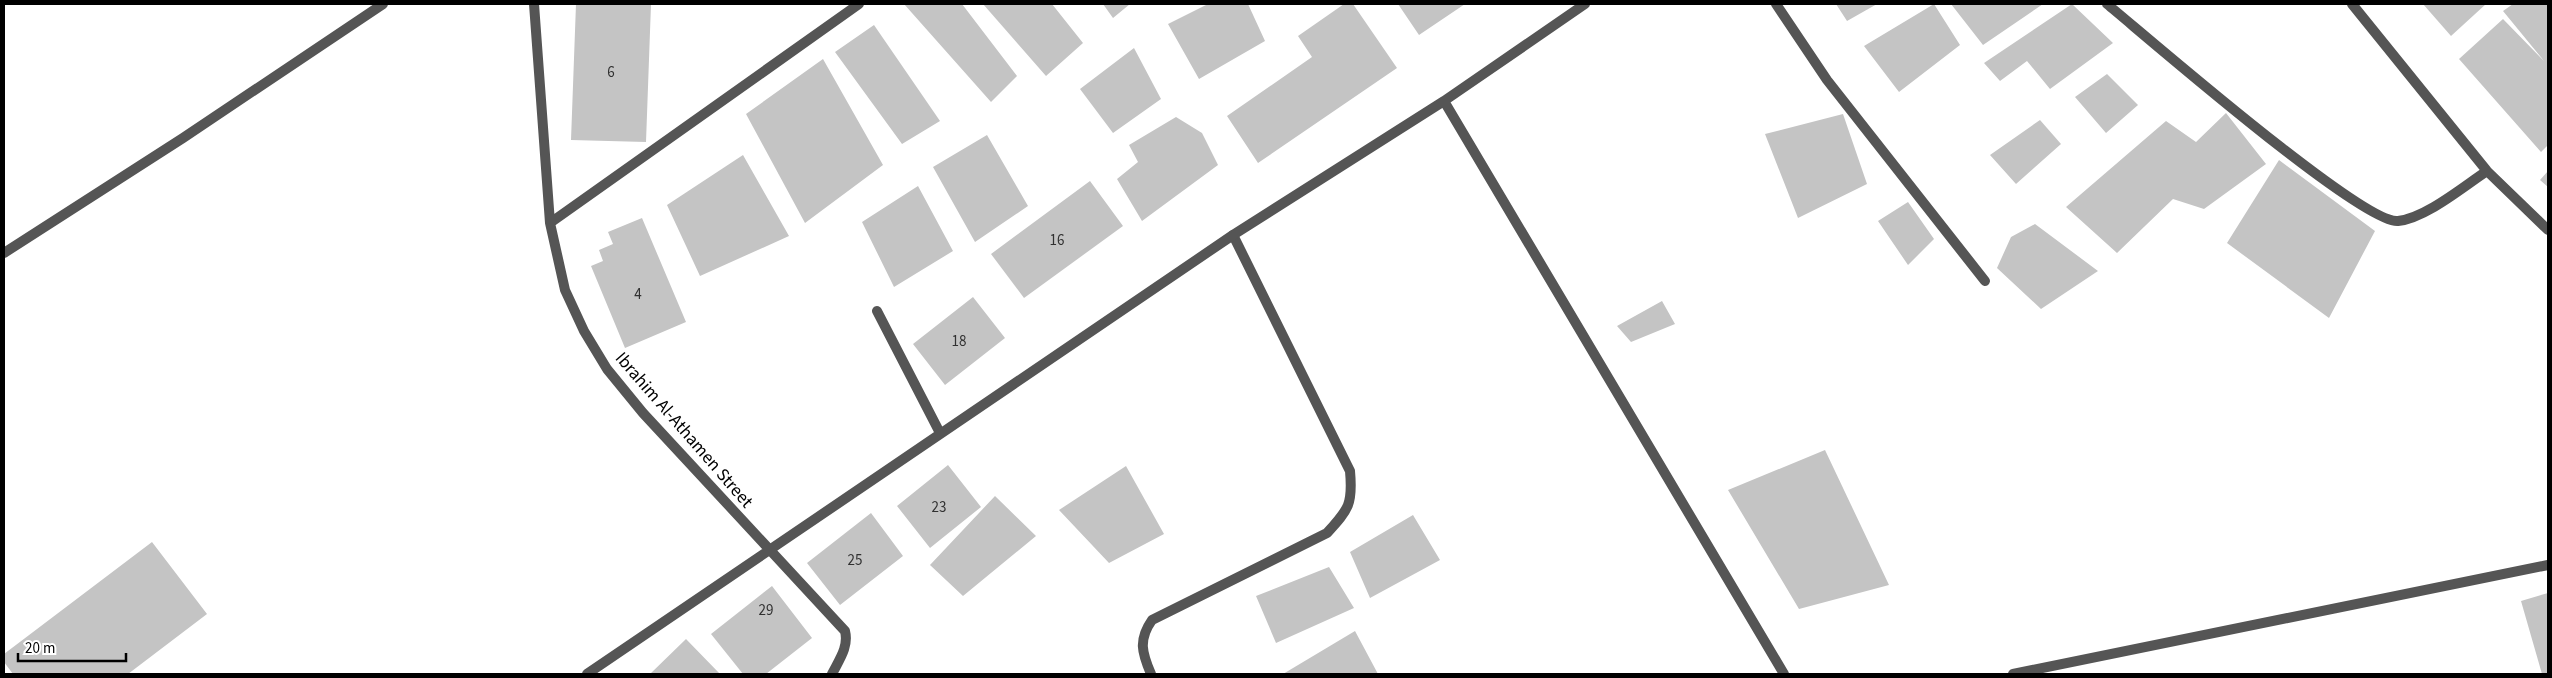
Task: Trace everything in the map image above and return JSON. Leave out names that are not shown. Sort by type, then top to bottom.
[{"type":"street","points":[[4,253],[183,138],[383,4]]},
{"type":"street","name":"Ibrahim Al-Athamen Street","points":[[534,4],[550,223],[565,290],[584,331],[607,369],[643,413],[845,631],[847,639],[844,651],[832,674]]},
{"type":"street","points":[[550,223],[859,4]]},
{"type":"street","points":[[587,674],[1233,235],[1444,101],[1585,4]]},
{"type":"street","points":[[1776,4],[1827,80],[1985,281]]},
{"type":"street","points":[[2107,4],[2284,151],[2375,214],[2397,221],[2419,213],[2487,171]]},
{"type":"street","points":[[2352,4],[2487,171],[2548,230]]},
{"type":"street","points":[[1444,101],[1784,674]]},
{"type":"street","points":[[1151,674],[1142,651],[1145,630],[1152,620],[1327,533],[1344,515],[1352,496],[1350,471],[1233,235]]},
{"type":"street","points":[[877,311],[940,433]]},
{"type":"street","points":[[2013,674],[2548,565]]},
{"type":"building","points":[[576,4],[651,4],[646,142],[571,140]]},
{"type":"building","points":[[904,4],[962,4],[1017,76],[991,102]]},
{"type":"building","points":[[983,4],[1052,4],[1083,43],[1046,76]]},
{"type":"building","points":[[1103,4],[1130,4],[1113,18]]},
{"type":"building","points":[[1208,4],[1248,4],[1265,41],[1199,79],[1168,24]]},
{"type":"building","points":[[1344,4],[1353,4],[1397,68],[1258,163],[1227,116],[1312,57],[1298,36]]},
{"type":"building","points":[[1398,4],[1465,4],[1419,35]]},
{"type":"building","points":[[1836,4],[1877,4],[1847,21]]},
{"type":"building","points":[[1934,4],[1960,45],[1899,92],[1864,46]]},
{"type":"building","points":[[1951,4],[2043,4],[1983,45]]},
{"type":"building","points":[[2072,4],[2113,43],[2050,89],[2027,61],[2000,81],[1984,63]]},
{"type":"building","points":[[2423,4],[2486,4],[2451,36]]},
{"type":"building","points":[[2513,4],[2548,4],[2548,145],[2541,152],[2459,59],[2503,19],[2544,61],[2503,11]]},
{"type":"building","points":[[874,25],[940,121],[902,144],[835,52]]},
{"type":"building","points":[[1134,48],[1161,99],[1113,133],[1080,89]]},
{"type":"building","points":[[823,59],[883,165],[805,223],[746,114]]},
{"type":"building","points":[[2107,74],[2138,105],[2106,133],[2075,97]]},
{"type":"building","points":[[2226,113],[2266,164],[2204,209],[2173,199],[2117,253],[2066,207],[2166,121],[2196,142]]},
{"type":"building","points":[[1843,114],[1867,184],[1798,218],[1765,134]]},
{"type":"building","points":[[1176,117],[1202,133],[1218,165],[1142,221],[1117,179],[1138,162],[1129,145]]},
{"type":"building","points":[[2040,120],[2061,144],[2016,184],[1990,155]]},
{"type":"building","points":[[987,135],[1028,206],[975,242],[933,167]]},
{"type":"building","points":[[743,155],[789,236],[700,276],[667,205]]},
{"type":"building","points":[[2279,160],[2375,231],[2329,318],[2227,243]]},
{"type":"building","points":[[2548,171],[2548,187],[2540,180]]},
{"type":"building","points":[[1090,181],[1123,226],[1024,298],[991,254]]},
{"type":"building","points":[[918,186],[953,251],[894,287],[862,222]]},
{"type":"building","points":[[1908,202],[1934,239],[1908,265],[1878,221]]},
{"type":"building","points":[[642,218],[686,322],[625,348],[591,266],[603,261],[599,250],[613,244],[608,232]]},
{"type":"building","points":[[2035,224],[2098,271],[2041,309],[1997,268],[2011,237]]},
{"type":"building","points":[[973,297],[1005,338],[945,385],[913,344]]},
{"type":"building","points":[[1662,301],[1675,324],[1631,342],[1617,326]]},
{"type":"building","points":[[1825,450],[1889,585],[1799,609],[1728,490]]},
{"type":"building","points":[[948,465],[981,507],[930,548],[897,506]]},
{"type":"building","points":[[1126,466],[1164,534],[1109,563],[1059,510]]},
{"type":"building","points":[[995,496],[1036,536],[963,596],[930,565]]},
{"type":"building","points":[[871,513],[903,556],[840,605],[807,563]]},
{"type":"building","points":[[1413,515],[1440,560],[1370,598],[1350,552]]},
{"type":"building","points":[[152,542],[207,614],[128,674],[13,674],[4,662],[4,654]]},
{"type":"building","points":[[1329,567],[1354,608],[1276,643],[1256,596]]},
{"type":"building","points":[[772,586],[812,638],[766,674],[743,674],[711,634]]},
{"type":"building","points":[[2548,593],[2548,674],[2542,674],[2521,601]]},
{"type":"building","points":[[1355,631],[1378,674],[1283,674]]},
{"type":"building","points":[[686,639],[720,674],[650,674]]}]
